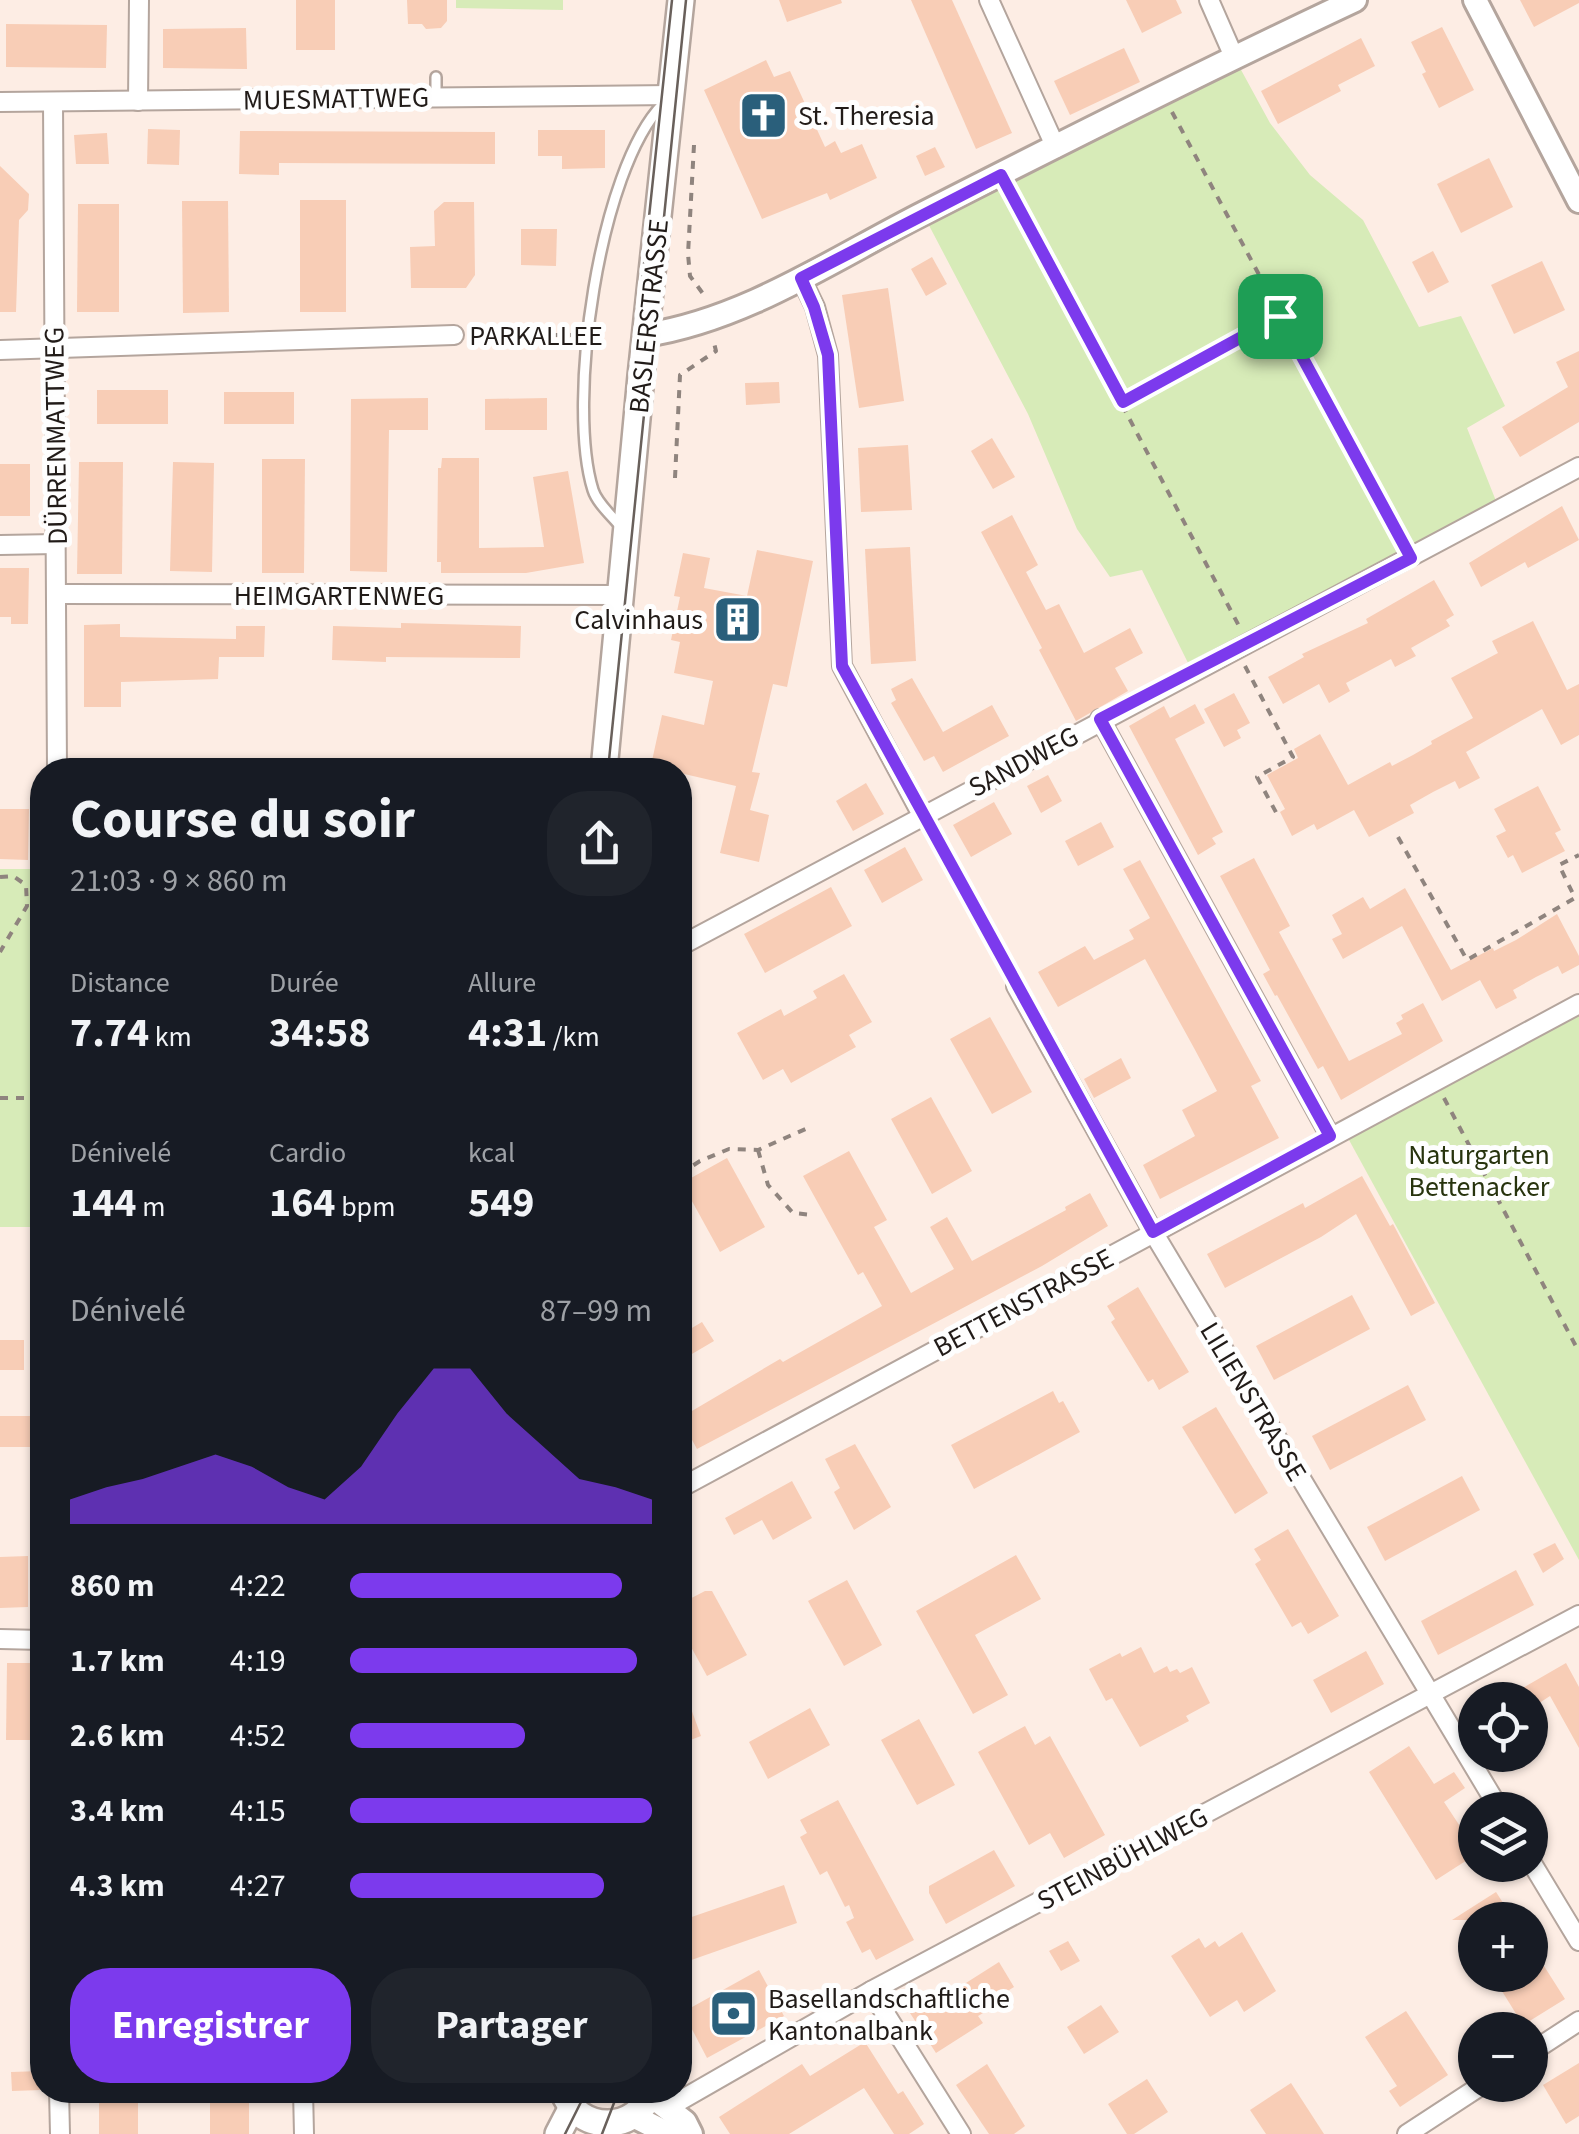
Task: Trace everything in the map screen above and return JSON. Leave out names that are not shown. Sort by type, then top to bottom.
[{"type":"main road","name":"BASLERSTRASSE","points":[[605,758],[680,0]]},
{"type":"main road","points":[[558,2134],[566,2103]]},
{"type":"main road","points":[[570,2103],[596,2130],[624,2124],[650,2103]]},
{"type":"street","points":[[138,0],[138,101]]},
{"type":"street","points":[[989,0],[1056,148]]},
{"type":"street","points":[[1209,0],[1234,57]]},
{"type":"street","points":[[645,335],[708,320],[801,278],[1234,57],[1355,0]]},
{"type":"street","points":[[1475,0],[1579,201]]},
{"type":"street","name":"MUESMATTWEG","points":[[0,102],[672,94]]},
{"type":"street","name":"DÜRRENMATTWEG","points":[[53,102],[57,758]]},
{"type":"street","points":[[801,278],[828,355],[842,666],[922,816]]},
{"type":"street","name":"PARKALLEE","points":[[0,350],[454,335]]},
{"type":"street","name":"SANDWEG","points":[[692,940],[1579,466]]},
{"type":"street","points":[[0,545],[56,544]]},
{"type":"street","name":"HEIMGARTENWEG","points":[[56,594],[621,595]]},
{"type":"street","points":[[1100,719],[1330,1136]]},
{"type":"street","name":"LILIENSTRASSE","points":[[1016,986],[1153,1232],[1489,1792]]},
{"type":"street","name":"BETTENSTRASSE","points":[[692,1482],[1579,1004]]},
{"type":"street","name":"STEINBÜHLWEG","points":[[692,2081],[871,1991],[1579,1615]]},
{"type":"street","points":[[0,1640],[30,1640]]},
{"type":"street","points":[[1543,1882],[1579,1941]]},
{"type":"street","points":[[871,1991],[961,2134]]},
{"type":"street","points":[[1548,2041],[1579,2021]]},
{"type":"street","points":[[1408,2134],[1458,2101]]},
{"type":"street","points":[[59,2103],[60,2134]]},
{"type":"street","points":[[303,2103],[304,2134]]},
{"type":"street","points":[[652,2103],[668,2134]]},
{"type":"street","points":[[653,2103],[685,2122],[691,2134]]},
{"type":"lane","points":[[436,77],[436,97]]},
{"type":"lane","name":"BASLERSTRASSE","points":[[626,537],[594,494],[587,460],[584,410],[589,335],[598,268],[630,154],[648,119],[672,94]]},
{"type":"path","points":[[1163,94],[1411,558]]},
{"type":"path","points":[[674,478],[680,374],[716,351],[703,290],[690,276],[694,145]]},
{"type":"path","points":[[1001,175],[1123,402],[1293,757],[1257,777],[1278,816]]},
{"type":"path","points":[[1123,402],[1280,316]]},
{"type":"path","name":"PARKALLEE","points":[[454,335],[589,335]]},
{"type":"path","points":[[922,816],[1016,986]]},
{"type":"path","points":[[1398,837],[1466,960],[1575,898],[1559,865],[1579,855]]},
{"type":"path","points":[[0,876],[13,876],[26,885],[28,906],[0,952]]},
{"type":"path","points":[[1435,1081],[1579,1352]]},
{"type":"path","points":[[0,1098],[30,1098]]},
{"type":"path","points":[[692,1166],[729,1150],[758,1150],[810,1127]]},
{"type":"path","points":[[758,1150],[768,1184],[794,1213],[814,1215]]},
{"type":"path","points":[[692,1228],[696,1226]]},
{"type":"green space","points":[[456,0],[563,0],[563,10],[456,8]]},
{"type":"green space","points":[[1234,57],[1270,123],[1310,175],[1363,220],[1419,327],[1461,316],[1505,406],[1467,428],[1500,511],[1192,671],[1142,570],[1110,577],[1077,529],[1028,414],[923,214]]},
{"type":"green space","points":[[0,869],[30,869],[30,1227],[0,1227]]},
{"type":"green space","name":"Naturgarten Bettenacker","points":[[1579,1004],[1579,1560],[1343,1129]]},
{"type":"building","points":[[296,0],[335,0],[335,50],[296,50]]},
{"type":"building","points":[[407,0],[447,0],[447,21],[441,28],[408,24]]},
{"type":"building","points":[[779,0],[841,0],[842,3],[787,22]]},
{"type":"building","points":[[911,0],[952,0],[1012,133],[976,149]]},
{"type":"building","points":[[1126,0],[1176,0],[1182,13],[1142,33]]},
{"type":"building","points":[[1520,0],[1579,0],[1579,3],[1534,27]]},
{"type":"building","points":[[6,24],[107,25],[106,68],[6,67]]},
{"type":"building","points":[[1442,27],[1474,90],[1439,108],[1411,42]]},
{"type":"building","points":[[246,28],[247,69],[163,68],[163,29]]},
{"type":"building","points":[[1361,38],[1375,66],[1338,85],[1341,91],[1278,124],[1261,91]]},
{"type":"building","points":[[1124,48],[1140,82],[1070,115],[1054,81]]},
{"type":"building","name":"St. Theresia","points":[[766,60],[774,77],[790,71],[825,147],[835,141],[841,153],[862,144],[877,178],[830,200],[827,193],[762,219],[704,90]]},
{"type":"building","points":[[148,129],[180,130],[179,165],[147,164]]},
{"type":"building","points":[[538,130],[605,130],[605,168],[562,169],[562,156],[538,156]]},
{"type":"building","points":[[240,131],[495,132],[495,164],[279,163],[279,175],[239,174]]},
{"type":"building","points":[[107,133],[109,164],[76,164],[74,135]]},
{"type":"building","points":[[935,147],[945,167],[925,176],[916,156]]},
{"type":"building","points":[[1489,158],[1513,207],[1461,233],[1437,184]]},
{"type":"building","points":[[0,166],[29,194],[28,210],[19,220],[16,312],[0,312]]},
{"type":"building","points":[[300,200],[346,200],[346,312],[300,312]]},
{"type":"building","points":[[182,201],[228,201],[229,312],[183,313]]},
{"type":"building","points":[[444,202],[474,202],[475,275],[466,288],[411,288],[410,247],[435,246],[434,211]]},
{"type":"building","points":[[78,204],[119,204],[119,312],[77,312]]},
{"type":"building","points":[[521,229],[557,229],[556,266],[521,265]]},
{"type":"building","points":[[1433,251],[1449,282],[1428,293],[1412,262]]},
{"type":"building","points":[[932,257],[947,284],[926,296],[911,269]]},
{"type":"building","points":[[1542,261],[1565,310],[1514,334],[1491,285]]},
{"type":"building","points":[[888,288],[904,401],[859,408],[842,295]]},
{"type":"building","points":[[1579,351],[1579,422],[1520,457],[1502,427],[1568,387],[1556,362]]},
{"type":"building","points":[[779,382],[780,403],[746,405],[745,383]]},
{"type":"building","points":[[97,390],[168,390],[168,424],[97,424]]},
{"type":"building","points":[[224,392],[294,392],[294,424],[224,424]]},
{"type":"building","points":[[428,398],[428,430],[389,430],[387,572],[350,571],[351,399]]},
{"type":"building","points":[[547,398],[547,430],[485,430],[485,399]]},
{"type":"building","points":[[992,438],[1015,477],[993,489],[971,451]]},
{"type":"building","points":[[908,445],[912,510],[861,512],[858,448]]},
{"type":"building","points":[[442,458],[479,458],[479,548],[544,547],[533,477],[568,471],[584,563],[526,573],[441,573],[441,562],[437,562],[438,468]]},
{"type":"building","points":[[262,459],[305,459],[304,573],[262,573]]},
{"type":"building","points":[[79,462],[123,462],[122,574],[77,574]]},
{"type":"building","points":[[173,462],[214,463],[212,572],[170,571]]},
{"type":"building","points":[[0,464],[30,464],[30,516],[0,516]]},
{"type":"building","points":[[1562,506],[1579,540],[1528,568],[1525,562],[1481,587],[1469,563]]},
{"type":"building","points":[[1012,515],[1038,565],[1026,572],[1046,610],[1059,604],[1084,653],[1130,628],[1143,653],[1115,668],[1128,691],[1076,721],[981,532]]},
{"type":"building","points":[[910,547],[916,661],[871,664],[865,549]]},
{"type":"building","name":"Calvinhaus","points":[[757,550],[813,561],[787,687],[773,684],[752,772],[760,773],[750,810],[769,815],[759,862],[720,853],[736,786],[692,776],[692,758],[653,758],[662,715],[704,725],[713,681],[674,673],[680,642],[671,640],[680,597],[674,596],[683,553],[710,558],[704,588],[747,596]]},
{"type":"building","points":[[0,568],[29,568],[28,624],[11,624],[11,617],[0,617]]},
{"type":"building","points":[[1434,580],[1454,615],[1446,620],[1450,626],[1411,648],[1416,656],[1395,667],[1391,659],[1346,683],[1350,691],[1329,703],[1319,684],[1283,704],[1268,677],[1304,657],[1302,654],[1368,623],[1366,619]]},
{"type":"building","points":[[1533,621],[1567,690],[1579,684],[1579,735],[1561,745],[1542,709],[1466,752],[1480,778],[1459,789],[1455,781],[1433,792],[1410,805],[1414,813],[1369,837],[1354,810],[1317,830],[1314,824],[1292,836],[1280,812],[1285,809],[1267,775],[1298,758],[1294,749],[1320,734],[1348,785],[1390,762],[1392,766],[1413,755],[1473,718],[1451,678],[1498,653],[1492,641]]},
{"type":"building","points":[[401,623],[521,626],[520,658],[332,660],[333,626],[401,628]]},
{"type":"building","points":[[120,624],[120,637],[236,639],[236,626],[265,626],[264,657],[219,657],[218,679],[121,682],[121,707],[84,707],[84,625]]},
{"type":"building","points":[[912,678],[943,732],[992,705],[1009,736],[943,772],[934,756],[924,761],[891,703],[896,700],[891,689]]},
{"type":"building","points":[[1234,693],[1250,723],[1237,730],[1241,738],[1224,747],[1204,709]]},
{"type":"building","points":[[1195,704],[1205,723],[1175,739],[1223,832],[1212,838],[1216,844],[1198,855],[1129,726],[1164,706],[1170,718]]},
{"type":"building","points":[[1048,775],[1062,801],[1041,813],[1027,786]]},
{"type":"building","points":[[866,783],[884,814],[853,831],[836,801]]},
{"type":"building","points":[[1538,786],[1561,830],[1555,833],[1565,851],[1522,873],[1496,836],[1506,831],[1494,809]]},
{"type":"building","points":[[994,802],[1012,834],[971,857],[953,825]]},
{"type":"building","points":[[0,809],[29,809],[28,860],[0,859]]},
{"type":"building","points":[[1101,822],[1114,847],[1078,866],[1065,841]]},
{"type":"building","points":[[905,847],[923,880],[882,903],[864,870]]},
{"type":"building","points":[[1254,858],[1290,926],[1279,932],[1349,1061],[1402,1034],[1396,1023],[1403,1019],[1401,1015],[1423,1003],[1443,1041],[1341,1100],[1323,1066],[1318,1069],[1263,974],[1270,970],[1220,876]]},
{"type":"building","points":[[1140,860],[1261,1081],[1251,1086],[1279,1138],[1160,1199],[1143,1165],[1195,1136],[1182,1110],[1217,1091],[1194,1048],[1145,959],[1058,1007],[1038,972],[1085,946],[1094,960],[1134,939],[1129,930],[1150,918],[1123,869]]},
{"type":"building","points":[[831,887],[852,926],[765,973],[744,934]]},
{"type":"building","points":[[1405,888],[1451,970],[1516,940],[1557,914],[1579,956],[1579,965],[1562,974],[1558,966],[1536,977],[1513,990],[1517,998],[1496,1009],[1480,980],[1442,1001],[1402,926],[1343,959],[1332,939],[1342,934],[1332,915],[1363,897],[1370,909]]},
{"type":"building","points":[[844,974],[872,1022],[849,1035],[856,1047],[791,1083],[783,1069],[763,1080],[737,1033],[781,1009],[784,1016],[817,998],[813,991]]},
{"type":"building","points":[[990,1017],[1032,1092],[992,1114],[950,1039]]},
{"type":"building","points":[[1121,1058],[1131,1078],[1094,1098],[1084,1079]]},
{"type":"building","points":[[931,1097],[972,1171],[932,1194],[891,1119]]},
{"type":"building","points":[[849,1151],[887,1220],[874,1227],[911,1293],[954,1269],[930,1227],[947,1217],[972,1261],[1090,1193],[1108,1226],[1042,1266],[697,1449],[692,1440],[692,1411],[882,1306],[863,1272],[858,1275],[803,1176]]},
{"type":"building","points":[[727,1158],[765,1227],[720,1252],[692,1201],[692,1177]]},
{"type":"building","points":[[1362,1176],[1435,1303],[1411,1316],[1356,1214],[1225,1288],[1207,1254]]},
{"type":"building","points":[[1138,1287],[1189,1372],[1159,1390],[1153,1379],[1148,1382],[1111,1322],[1115,1319],[1107,1306]]},
{"type":"building","points":[[1352,1295],[1370,1329],[1274,1380],[1256,1346]]},
{"type":"building","points":[[702,1322],[714,1341],[692,1354],[692,1328]]},
{"type":"building","points":[[0,1340],[24,1340],[24,1370],[0,1370]]},
{"type":"building","points":[[1408,1385],[1426,1420],[1330,1470],[1312,1436]]},
{"type":"building","points":[[1053,1391],[1080,1432],[974,1489],[951,1445]]},
{"type":"building","points":[[1216,1407],[1268,1493],[1235,1514],[1182,1427]]},
{"type":"building","points":[[0,1416],[30,1416],[30,1447],[0,1447]]},
{"type":"building","points":[[855,1444],[891,1507],[854,1530],[834,1492],[840,1488],[825,1459]]},
{"type":"building","points":[[1462,1476],[1480,1510],[1385,1561],[1367,1527]]},
{"type":"building","points":[[792,1481],[812,1518],[773,1540],[762,1520],[734,1535],[725,1518]]},
{"type":"building","points":[[1288,1529],[1339,1616],[1308,1634],[1301,1622],[1292,1627],[1255,1564],[1261,1560],[1254,1549]]},
{"type":"building","points":[[1555,1543],[1564,1559],[1543,1573],[1533,1554]]},
{"type":"building","points":[[1016,1555],[1041,1599],[975,1635],[1008,1695],[973,1714],[916,1611]]},
{"type":"building","points":[[28,1556],[28,1607],[0,1608],[0,1557]]},
{"type":"building","points":[[1516,1570],[1534,1605],[1438,1655],[1421,1621]]},
{"type":"building","points":[[847,1580],[882,1645],[844,1666],[808,1601]]},
{"type":"building","points":[[712,1591],[747,1655],[707,1676],[692,1649],[692,1598]]},
{"type":"building","points":[[1141,1647],[1154,1673],[1167,1666],[1170,1672],[1177,1669],[1180,1673],[1192,1667],[1210,1703],[1186,1716],[1189,1721],[1140,1747],[1112,1698],[1106,1701],[1089,1669]]},
{"type":"building","points":[[1366,1651],[1384,1684],[1331,1713],[1313,1680]]},
{"type":"building","points":[[7,1663],[30,1663],[30,1740],[6,1740]]},
{"type":"building","points":[[1566,1663],[1579,1687],[1579,1748],[1548,1697],[1548,1682],[1533,1682]]},
{"type":"building","points":[[810,1708],[830,1745],[768,1779],[749,1742]]},
{"type":"building","points":[[692,1711],[701,1736],[692,1739]]},
{"type":"building","points":[[919,1719],[955,1785],[917,1805],[881,1740]]},
{"type":"building","points":[[1025,1726],[1035,1745],[1050,1736],[1105,1835],[1064,1858],[1050,1833],[1029,1845],[978,1752]]},
{"type":"building","points":[[1409,1746],[1434,1784],[1454,1772],[1465,1788],[1444,1802],[1458,1823],[1458,1866],[1436,1880],[1369,1772]]},
{"type":"building","points":[[838,1800],[914,1940],[876,1960],[870,1949],[862,1953],[846,1922],[854,1918],[849,1905],[845,1907],[827,1871],[820,1875],[800,1837],[807,1833],[800,1820]]},
{"type":"building","points":[[994,1850],[1015,1886],[946,1924],[929,1886]]},
{"type":"building","points":[[784,1885],[797,1923],[692,1960],[692,1917]]},
{"type":"building","points":[[1496,1892],[1502,1902],[1480,1902]]},
{"type":"building","points":[[1242,1932],[1276,1991],[1244,2012],[1237,2000],[1210,2017],[1171,1956],[1199,1938],[1205,1948],[1215,1941],[1219,1947]]},
{"type":"building","points":[[1068,1941],[1080,1961],[1061,1971],[1049,1951]]},
{"type":"building","points":[[999,1962],[1014,1987],[1001,1995],[1005,2000],[978,2016],[983,2023],[936,2053],[910,2013]]},
{"type":"building","name":"Basellandschaftliche Kantonalbank","points":[[759,1970],[784,2016],[707,2058],[692,2029],[692,2007]]},
{"type":"building","points":[[1548,1972],[1565,1999],[1544,2012],[1515,2012],[1503,1992],[1548,1992]]},
{"type":"building","points":[[1101,2005],[1119,2032],[1084,2054],[1067,2027]]},
{"type":"building","points":[[1406,2011],[1448,2075],[1400,2107],[1389,2091],[1397,2086],[1365,2037]]},
{"type":"building","points":[[865,2042],[898,2094],[903,2091],[924,2124],[909,2134],[894,2134],[864,2088],[789,2134],[730,2134],[719,2117],[802,2064],[810,2076]]},
{"type":"building","points":[[1579,2063],[1579,2116],[1566,2124],[1548,2093],[1548,2082]]},
{"type":"building","points":[[987,2064],[1025,2126],[1014,2134],[989,2134],[956,2085]]},
{"type":"building","points":[[30,2071],[30,2090],[12,2091],[11,2072]]},
{"type":"building","points":[[1147,2079],[1168,2112],[1134,2134],[1127,2134],[1108,2104]]},
{"type":"building","points":[[1291,2083],[1324,2134],[1266,2134],[1250,2110]]},
{"type":"building","points":[[99,2103],[138,2103],[138,2134],[99,2134]]},
{"type":"building","points":[[210,2103],[249,2103],[249,2134],[210,2134]]},
{"type":"tram line","points":[[642,283],[672,0]]},
{"type":"tram line","points":[[609,758],[686,0]]},
{"type":"tram line","points":[[565,2134],[580,2103]]},
{"type":"tram line","points":[[602,2134],[614,2103]]},
{"type":"place","name":"St. Theresia","points":[[763,115]]},
{"type":"place","name":"Calvinhaus","points":[[738,619]]},
{"type":"place","name":"Basellandschaftliche Kantonalbank","points":[[733,2014]]},
{"type":"route","points":[[1001,175],[1123,402],[1280,316],[1411,558],[1100,719],[1330,1136],[1153,1232],[842,666],[828,355],[801,278],[1001,175]]}]
